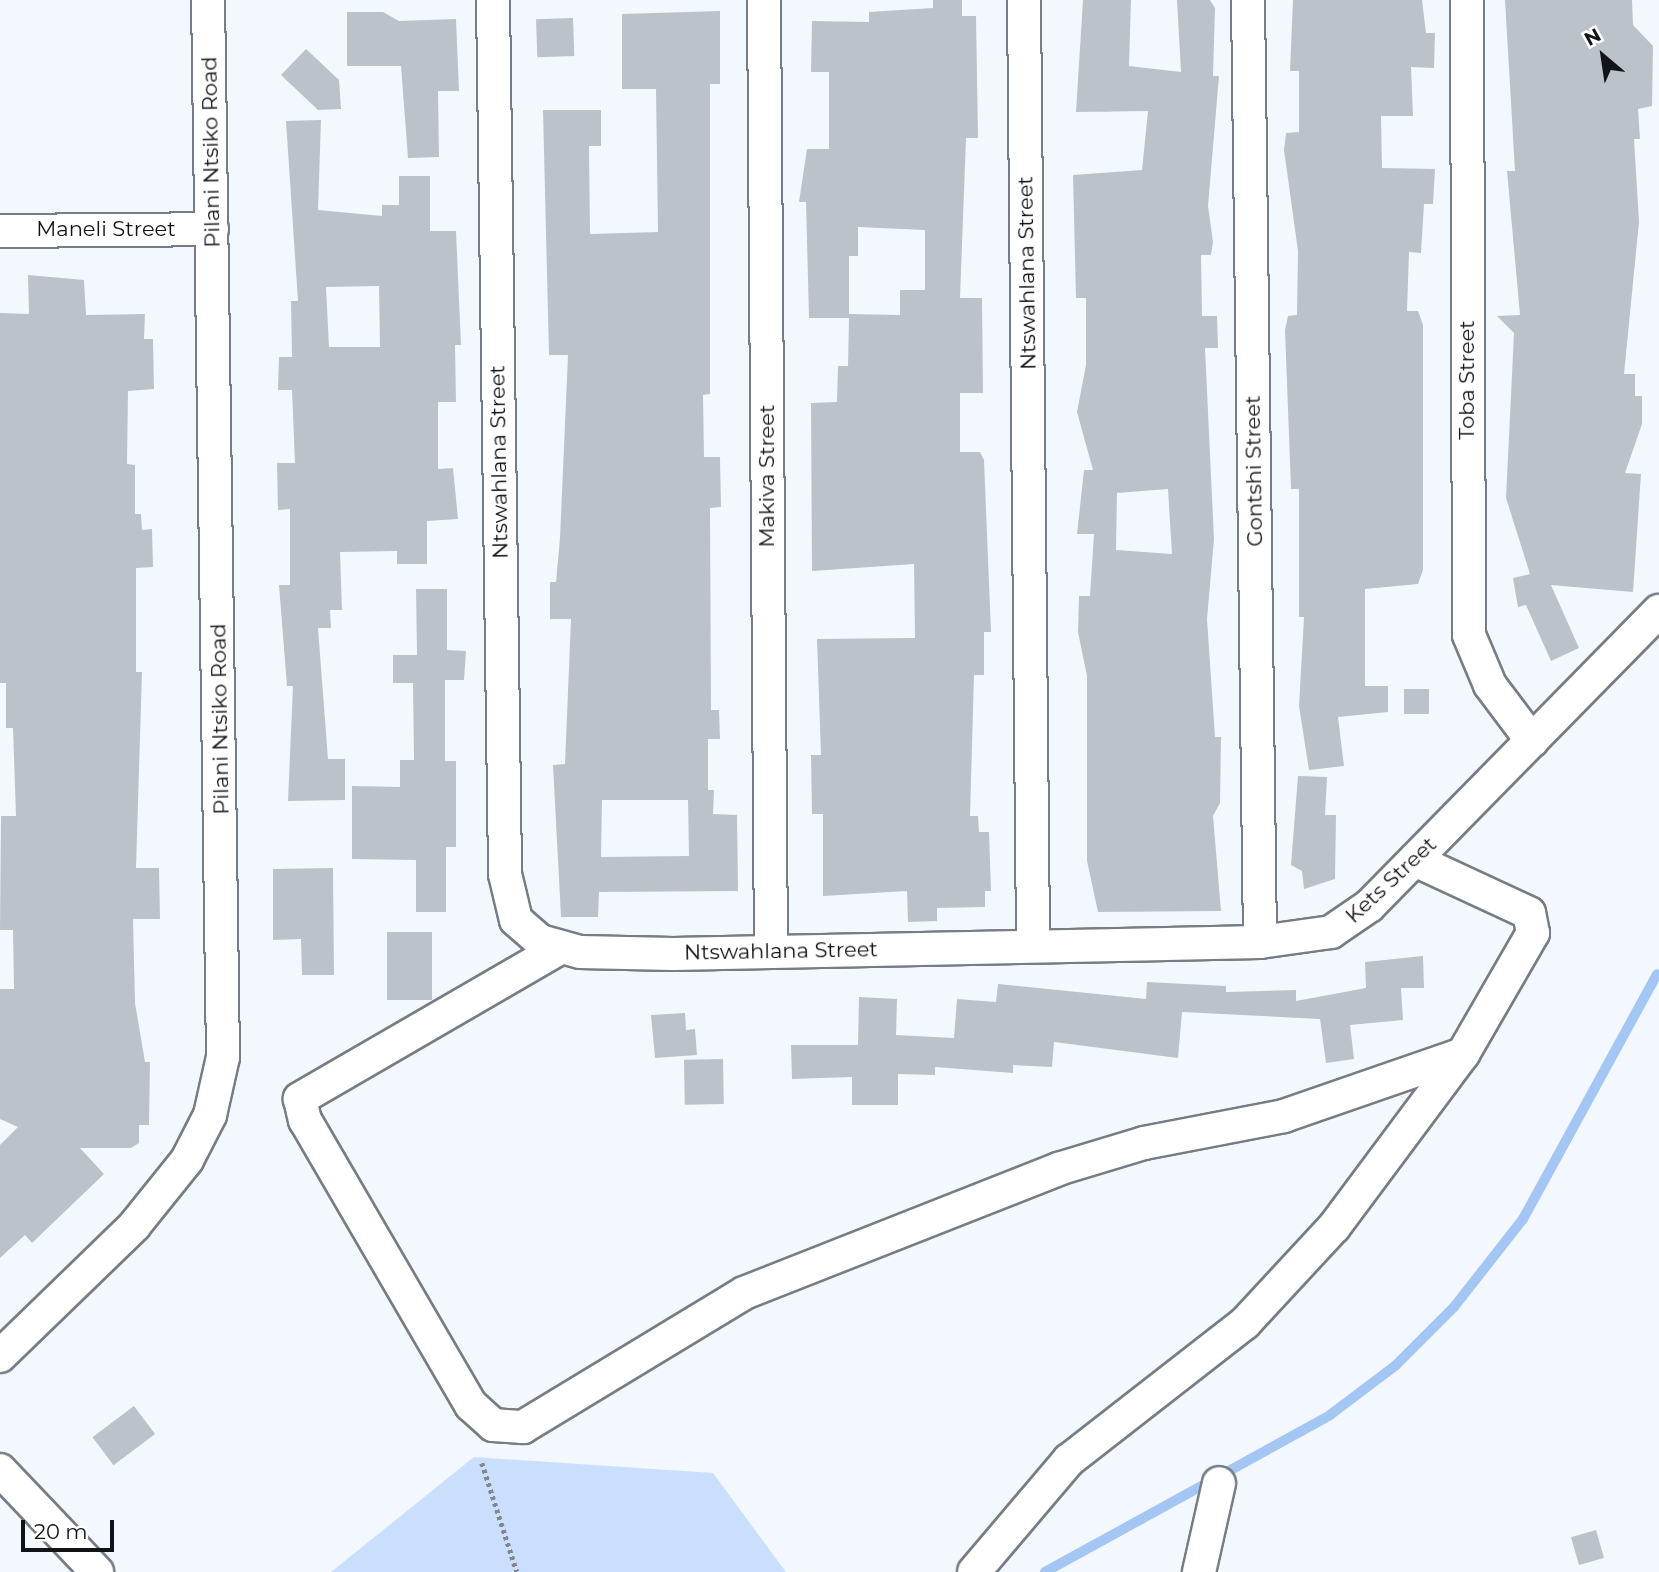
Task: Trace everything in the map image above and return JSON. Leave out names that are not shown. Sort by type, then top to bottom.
[{"type":"street","name":"Pilani Ntsiko Road","points":[[0,1356],[134,1226],[187,1160],[210,1115],[223,1057],[208,0]]},
{"type":"street","name":"Ntswahlana Street","points":[[493,0],[505,874],[516,920],[528,934],[560,948],[771,952],[1033,945],[1024,0]]},
{"type":"street","name":"Makiva Street","points":[[764,0],[771,952]]},
{"type":"street","name":"Gontshi Street","points":[[1248,0],[1260,942]]},
{"type":"street","name":"Toba Street","points":[[1466,0],[1469,635],[1490,685],[1532,741]]},
{"type":"street","name":"Maneli Street","points":[[0,230],[212,229]]},
{"type":"street","name":"Kets Street","points":[[1033,945],[1260,942],[1331,932],[1369,906],[1659,611]]},
{"type":"street","points":[[974,1572],[1069,1460],[1254,1313],[1334,1227],[1463,1054],[1532,933],[1529,913],[1415,860]]},
{"type":"street","points":[[560,948],[300,1099],[305,1120],[471,1405],[493,1425],[523,1427],[744,1293],[1058,1169],[1284,1115],[1463,1054]]},
{"type":"street","points":[[0,1470],[97,1572]]},
{"type":"street","points":[[1199,1572],[1219,1483]]},
{"type":"path","points":[[482,1463],[517,1572]]},
{"type":"shaded area","points":[[474,1457],[713,1473],[786,1572],[331,1572]]},
{"type":"building","points":[[933,0],[962,0],[962,16],[976,16],[978,138],[966,138],[960,298],[982,298],[983,393],[960,393],[960,452],[980,452],[984,460],[991,632],[984,632],[984,675],[974,675],[970,816],[978,816],[979,832],[989,832],[991,891],[985,891],[985,907],[937,908],[937,921],[908,922],[907,891],[823,896],[823,814],[812,814],[811,755],[821,755],[817,639],[915,638],[914,564],[812,571],[811,403],[837,402],[838,366],[848,366],[849,318],[809,318],[806,202],[799,202],[807,149],[829,149],[829,72],[811,72],[812,21],[869,22],[869,12],[933,8]],"holes":[[[858,227],[925,230],[925,290],[900,290],[900,315],[849,314],[849,256],[858,256]]]},
{"type":"building","points":[[1083,0],[1131,0],[1129,66],[1181,72],[1177,0],[1210,0],[1215,8],[1213,76],[1219,76],[1208,206],[1213,242],[1211,255],[1201,255],[1202,316],[1217,316],[1218,348],[1205,348],[1214,539],[1207,619],[1215,737],[1221,737],[1220,803],[1213,816],[1221,911],[1098,912],[1087,861],[1087,676],[1078,632],[1079,596],[1090,596],[1094,534],[1077,534],[1084,470],[1093,470],[1077,412],[1086,365],[1086,298],[1076,298],[1073,175],[1142,170],[1148,111],[1076,112]],"holes":[[[1168,489],[1172,554],[1116,550],[1117,493]]]},
{"type":"building","points":[[1293,0],[1422,0],[1426,33],[1435,33],[1434,68],[1411,67],[1413,116],[1381,116],[1382,168],[1435,169],[1433,204],[1424,204],[1421,253],[1409,252],[1407,311],[1418,311],[1423,325],[1423,570],[1418,584],[1365,589],[1365,686],[1388,686],[1388,712],[1338,717],[1344,766],[1309,770],[1299,706],[1304,617],[1299,617],[1299,489],[1291,489],[1285,330],[1288,316],[1297,315],[1298,251],[1284,150],[1286,133],[1299,132],[1299,71],[1290,71]]},
{"type":"building","points":[[1505,0],[1632,0],[1633,25],[1653,46],[1652,106],[1638,109],[1640,139],[1634,139],[1639,222],[1624,374],[1635,374],[1635,396],[1642,396],[1642,424],[1625,473],[1641,474],[1633,592],[1551,585],[1579,648],[1551,661],[1526,605],[1518,607],[1513,578],[1530,574],[1506,498],[1514,333],[1497,316],[1520,315],[1507,171],[1515,171]]},
{"type":"building","points":[[720,11],[720,84],[710,84],[710,394],[703,395],[704,457],[720,457],[721,507],[710,508],[711,710],[719,710],[720,739],[708,739],[708,790],[714,790],[713,814],[737,815],[738,891],[599,892],[598,917],[561,917],[553,765],[565,764],[571,619],[550,619],[550,582],[556,582],[560,538],[568,355],[549,355],[543,110],[601,110],[601,146],[589,146],[590,234],[658,232],[656,89],[622,89],[622,14]],"holes":[[[602,800],[688,800],[689,856],[601,857]]]},
{"type":"building","points":[[347,12],[383,12],[399,21],[456,19],[459,91],[438,91],[439,157],[408,158],[401,66],[347,66]]},
{"type":"building","points":[[573,18],[574,56],[537,57],[536,19]]},
{"type":"building","points":[[306,49],[339,80],[341,109],[318,110],[281,75]]},
{"type":"building","points":[[321,120],[318,210],[382,216],[382,205],[399,205],[399,176],[430,176],[430,231],[456,231],[461,345],[455,345],[456,402],[438,402],[438,469],[453,468],[458,519],[427,521],[427,564],[397,564],[397,551],[340,552],[342,610],[330,610],[331,628],[318,628],[328,759],[345,759],[345,800],[288,801],[293,686],[287,686],[279,585],[290,585],[290,509],[278,510],[277,463],[295,463],[292,390],[278,390],[279,357],[292,357],[291,301],[298,301],[286,121]],"holes":[[[379,286],[380,347],[329,347],[326,287]]]},
{"type":"building","points":[[28,275],[84,280],[86,315],[145,314],[144,339],[153,339],[154,389],[128,391],[127,464],[135,465],[135,514],[141,514],[142,530],[152,529],[153,567],[136,568],[136,672],[142,672],[136,868],[159,868],[160,919],[133,919],[135,1003],[145,1062],[150,1062],[149,1125],[139,1125],[139,1143],[131,1148],[80,1148],[104,1174],[32,1243],[25,1235],[0,1258],[0,1145],[18,1127],[0,1119],[0,989],[14,989],[13,930],[0,930],[1,816],[16,816],[13,728],[6,728],[6,683],[0,683],[0,313],[29,314]]},
{"type":"building","points":[[416,589],[447,589],[447,650],[466,651],[464,680],[445,680],[445,761],[456,761],[456,847],[446,847],[446,912],[416,912],[416,860],[352,859],[352,786],[400,787],[400,760],[414,760],[413,683],[393,683],[393,655],[417,655]]},
{"type":"building","points":[[1404,689],[1429,689],[1429,714],[1404,714]]},
{"type":"building","points":[[1298,776],[1327,777],[1325,815],[1336,815],[1335,879],[1304,889],[1302,871],[1291,865]]},
{"type":"building","points":[[333,868],[334,975],[302,975],[301,939],[273,940],[273,869]]},
{"type":"building","points":[[387,932],[432,932],[432,1000],[387,1000]]},
{"type":"building","points":[[1423,956],[1424,988],[1401,988],[1403,1020],[1350,1025],[1354,1059],[1326,1063],[1320,1019],[1182,1012],[1178,1058],[1054,1042],[1052,1067],[1013,1065],[1013,1073],[935,1067],[935,1075],[898,1074],[898,1105],[852,1105],[852,1077],[792,1079],[791,1045],[858,1045],[859,997],[897,999],[896,1035],[954,1038],[957,999],[996,1002],[998,984],[1146,999],[1147,982],[1226,986],[1226,992],[1296,990],[1296,1001],[1366,988],[1365,962]]},
{"type":"building","points":[[685,1013],[686,1030],[695,1029],[697,1055],[655,1058],[651,1015]]},
{"type":"building","points":[[723,1059],[724,1104],[685,1105],[684,1060]]},
{"type":"building","points":[[134,1406],[155,1434],[114,1465],[92,1437]]},
{"type":"building","points":[[1596,1530],[1604,1558],[1579,1565],[1571,1537]]},
{"type":"waterway","points":[[1045,1572],[1330,1415],[1396,1365],[1454,1307],[1523,1219],[1657,974]]}]
